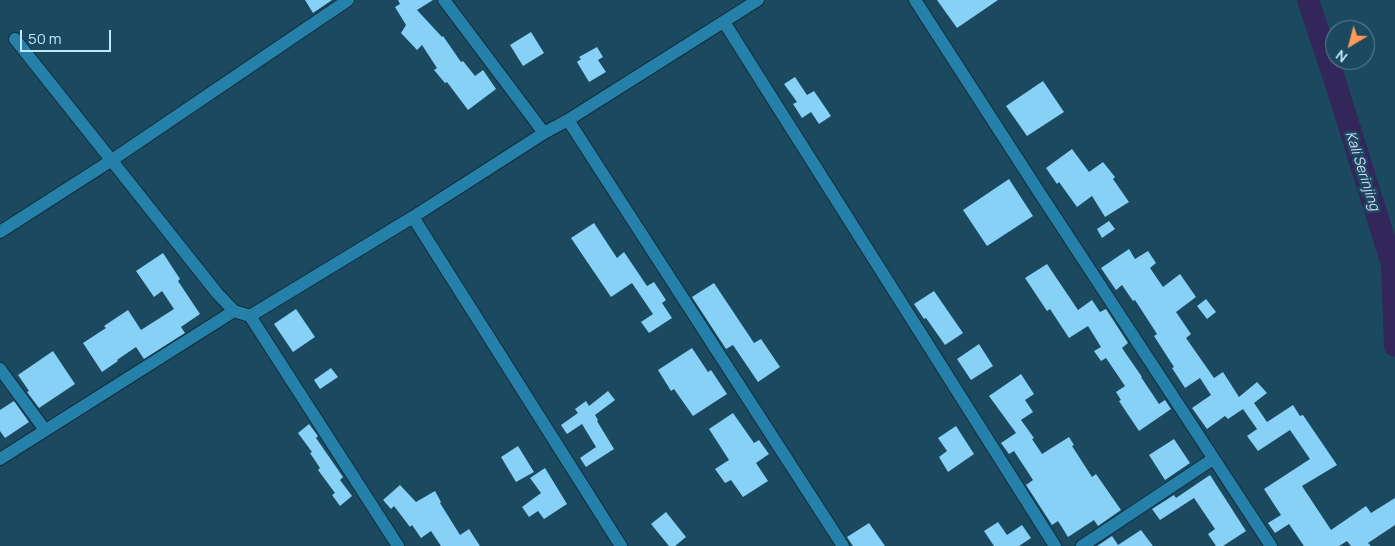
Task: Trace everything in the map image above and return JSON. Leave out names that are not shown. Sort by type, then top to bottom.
[{"type":"street","points":[[0,232],[112,160],[348,0]]},
{"type":"street","points":[[444,0],[544,133]]},
{"type":"street","points":[[250,316],[413,217],[758,0]]},
{"type":"street","points":[[915,0],[1271,546]]},
{"type":"street","points":[[724,22],[1055,546]]},
{"type":"street","points":[[15,39],[217,293],[234,311],[250,316],[398,546]]},
{"type":"street","points":[[568,120],[843,546]]},
{"type":"street","points":[[413,217],[621,546]]},
{"type":"street","points":[[0,458],[234,311]]},
{"type":"street","points":[[0,369],[45,430]]},
{"type":"street","points":[[1082,546],[1213,458]]},
{"type":"building","points":[[305,0],[332,0],[313,13]]},
{"type":"building","points":[[398,0],[433,0],[417,10],[443,36],[461,62],[463,61],[475,76],[483,70],[496,89],[468,110],[447,82],[445,83],[434,70],[437,68],[422,45],[417,50],[401,33],[406,25],[395,7],[400,4]]},
{"type":"building","points":[[937,0],[998,0],[957,28]]},
{"type":"building","points":[[531,32],[544,53],[523,66],[510,45]]},
{"type":"building","points":[[597,47],[603,57],[598,60],[606,72],[589,82],[577,62],[581,59],[579,57]]},
{"type":"building","points":[[795,77],[807,95],[814,91],[831,116],[819,124],[811,112],[802,118],[793,104],[797,102],[784,84]]},
{"type":"building","points":[[1043,81],[1064,112],[1027,136],[1006,106]]},
{"type":"building","points":[[1072,149],[1089,172],[1103,162],[1115,177],[1113,179],[1129,202],[1105,217],[1092,196],[1077,207],[1046,168]]},
{"type":"building","points":[[1009,179],[1033,216],[987,246],[963,210]]},
{"type":"building","points":[[1109,221],[1115,229],[1102,238],[1097,229]]},
{"type":"building","points":[[594,223],[617,258],[624,252],[647,286],[654,282],[666,300],[662,303],[672,318],[649,333],[641,322],[653,314],[632,283],[611,297],[571,238]]},
{"type":"building","points":[[1129,249],[1135,259],[1148,251],[1156,263],[1150,268],[1163,287],[1180,274],[1196,297],[1176,312],[1191,334],[1186,338],[1214,378],[1223,372],[1239,397],[1257,382],[1267,393],[1254,403],[1267,422],[1293,405],[1300,416],[1303,415],[1337,465],[1302,486],[1331,530],[1366,506],[1371,513],[1395,498],[1395,525],[1368,543],[1371,546],[1351,546],[1347,541],[1339,546],[1304,546],[1289,524],[1275,533],[1268,523],[1281,515],[1264,489],[1310,459],[1290,430],[1258,451],[1247,436],[1257,429],[1243,409],[1228,419],[1225,416],[1207,429],[1192,408],[1211,395],[1200,378],[1185,388],[1154,336],[1157,334],[1135,300],[1133,301],[1122,285],[1116,290],[1101,268]]},
{"type":"building","points":[[163,253],[180,279],[178,281],[200,314],[181,327],[185,333],[144,359],[136,347],[102,372],[83,343],[106,328],[104,326],[128,310],[141,330],[174,309],[162,291],[154,297],[136,271]]},
{"type":"building","points":[[1047,264],[1078,310],[1092,300],[1100,312],[1106,309],[1128,343],[1122,348],[1159,404],[1165,400],[1171,409],[1139,431],[1119,401],[1121,400],[1116,392],[1125,386],[1106,358],[1101,361],[1094,351],[1101,347],[1088,326],[1069,338],[1050,309],[1047,311],[1025,278]]},
{"type":"building","points":[[714,283],[754,343],[761,339],[780,367],[758,382],[733,345],[726,349],[692,297]]},
{"type":"building","points":[[934,291],[963,333],[945,345],[914,304]]},
{"type":"building","points":[[1206,299],[1216,312],[1207,319],[1197,306]]},
{"type":"building","points":[[296,309],[315,337],[293,352],[274,324]]},
{"type":"building","points":[[979,344],[993,366],[971,380],[957,359]]},
{"type":"building","points":[[692,348],[708,372],[711,370],[727,394],[693,416],[674,389],[671,391],[658,370]]},
{"type":"building","points":[[53,351],[75,384],[39,408],[27,392],[29,391],[18,375]]},
{"type":"building","points":[[331,368],[338,377],[320,389],[314,380]]},
{"type":"building","points":[[1021,374],[1034,394],[1025,400],[1033,412],[1021,420],[1034,438],[1032,439],[1042,454],[1069,437],[1074,445],[1072,446],[1092,477],[1096,474],[1121,510],[1098,526],[1094,520],[1068,537],[1058,521],[1052,525],[1026,485],[1033,480],[1014,451],[1009,454],[1001,443],[1016,433],[989,396]]},
{"type":"building","points":[[608,391],[615,400],[595,415],[614,449],[586,467],[580,458],[596,447],[582,424],[567,434],[561,425],[578,413],[575,409],[586,401],[589,406]]},
{"type":"building","points":[[14,401],[29,422],[5,438],[0,431],[0,410]]},
{"type":"building","points":[[733,413],[754,443],[759,440],[769,454],[756,463],[768,481],[743,497],[731,480],[725,483],[715,469],[729,460],[709,429]]},
{"type":"building","points":[[309,424],[318,436],[316,438],[343,477],[340,480],[352,496],[340,506],[332,495],[335,493],[318,470],[320,468],[310,453],[312,452],[298,433]]},
{"type":"building","points":[[956,426],[974,454],[948,472],[939,457],[947,451],[938,438]]},
{"type":"building","points":[[1174,439],[1190,463],[1165,480],[1149,455]]},
{"type":"building","points":[[518,446],[534,472],[516,482],[501,457]]},
{"type":"building","points":[[545,468],[567,504],[544,519],[538,511],[529,517],[522,507],[541,493],[530,478]]},
{"type":"building","points":[[1210,475],[1246,531],[1223,546],[1216,546],[1208,534],[1215,529],[1194,498],[1160,520],[1152,509],[1174,495],[1176,498]]},
{"type":"building","points":[[400,485],[416,502],[435,491],[440,503],[460,535],[469,529],[480,546],[441,546],[431,531],[421,538],[412,525],[410,527],[394,506],[391,509],[383,500]]},
{"type":"building","points":[[666,512],[686,537],[675,546],[669,546],[651,524]]},
{"type":"building","points":[[998,522],[1007,535],[1022,525],[1031,538],[1019,546],[994,546],[984,531]]},
{"type":"building","points":[[869,523],[885,546],[853,546],[847,537]]},
{"type":"building","points":[[1141,530],[1153,546],[1097,546],[1112,536],[1118,545]]},
{"type":"waterway","name":"Kali Serinjing","points":[[1308,0],[1392,264],[1395,346]]}]
